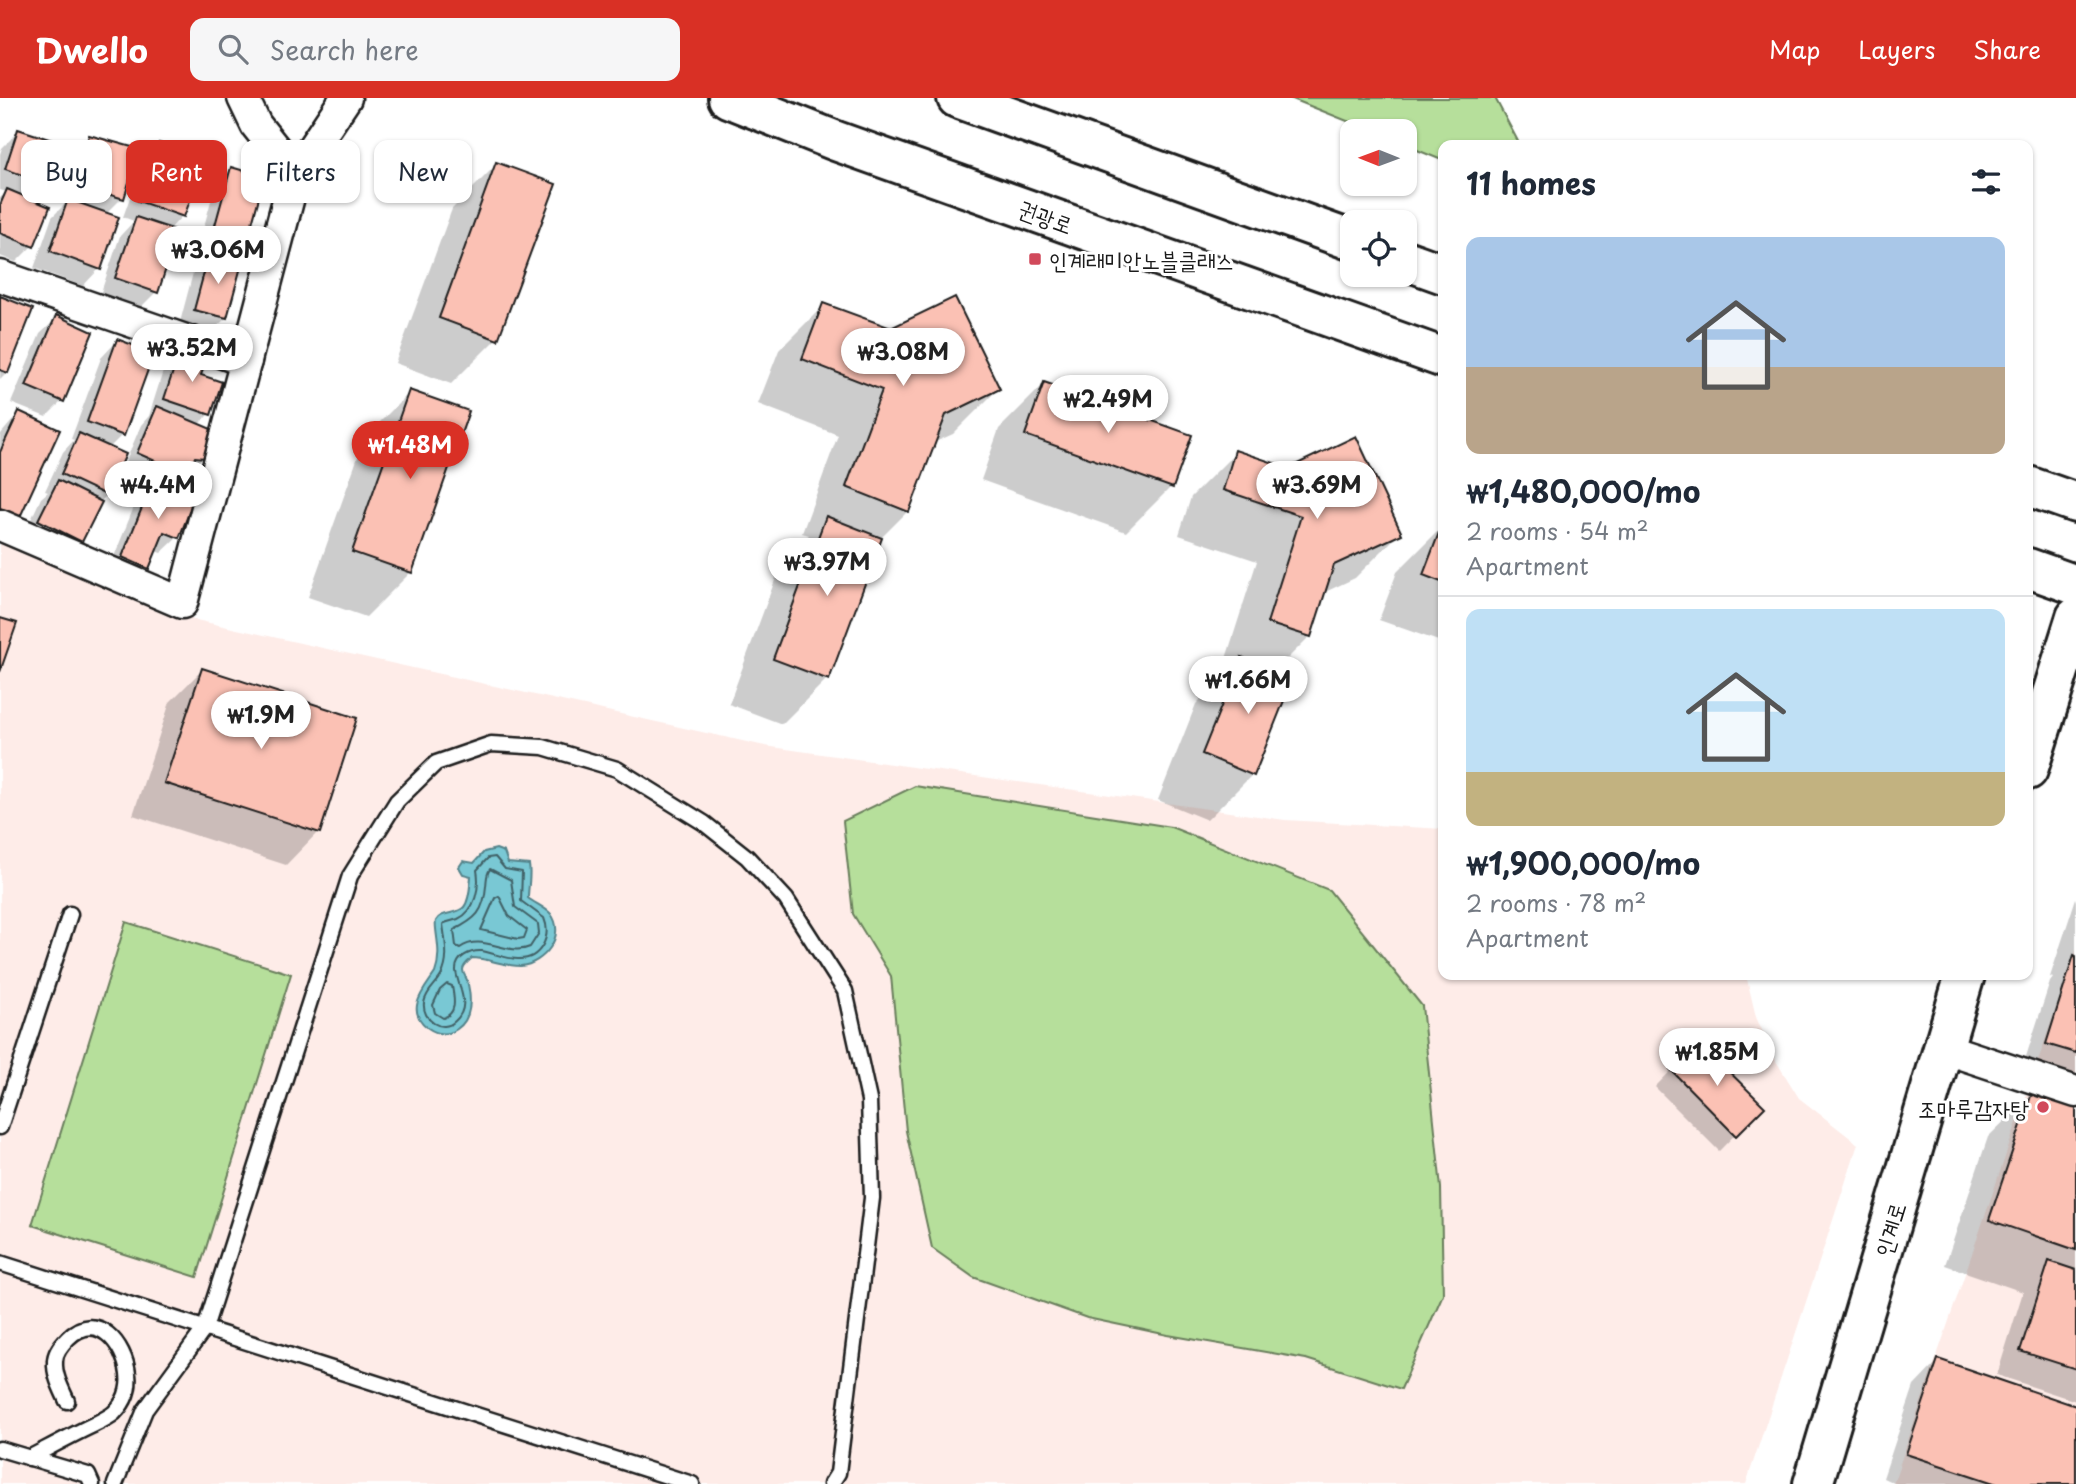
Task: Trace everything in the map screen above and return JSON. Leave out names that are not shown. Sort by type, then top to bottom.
[{"type":"street","points":[[243,98],[256,125],[268,140]]},
{"type":"street","points":[[318,140],[346,98]]},
{"type":"street","name":"권광로","points":[[728,98],[849,145],[1438,356]]},
{"type":"street","points":[[957,98],[1340,236]]},
{"type":"street","points":[[0,525],[181,603],[287,203]]},
{"type":"street","points":[[1417,264],[1438,272]]},
{"type":"street","points":[[0,276],[246,361]]},
{"type":"street","points":[[2033,487],[2076,503]]},
{"type":"street","points":[[2033,570],[2076,585]]},
{"type":"street","points":[[2033,754],[2076,617]]},
{"type":"street","name":"인계로","points":[[1813,1484],[1963,980]]},
{"type":"street","points":[[1943,1048],[2076,1092]]},
{"type":"lane","points":[[115,1484],[145,1410],[205,1328],[350,876],[397,801],[436,763],[491,744],[543,747],[617,769],[704,823],[747,857],[786,899],[845,991],[869,1100],[872,1198],[838,1473],[831,1484]]},
{"type":"lane","points":[[0,1128],[71,914]]},
{"type":"lane","points":[[0,1263],[692,1484]]},
{"type":"lane","points":[[29,1458],[113,1414],[126,1399],[130,1382],[127,1361],[118,1343],[105,1331],[91,1328],[73,1332],[62,1343],[55,1358],[56,1377],[67,1401]]},
{"type":"lane","points":[[0,1449],[88,1475],[92,1484]]},
{"type":"shaded area","points":[[0,540],[196,620],[765,746],[1285,820],[1438,829],[1438,980],[1747,980],[1756,1017],[1776,1061],[1799,1098],[1858,1144],[1746,1484],[0,1484]]},
{"type":"shaded area","points":[[2076,950],[2076,1484],[1893,1484]]},
{"type":"green space","points":[[1290,98],[1495,98],[1517,140],[1438,140],[1438,159],[1418,150],[1418,119],[1342,119]]},
{"type":"green space","points":[[915,786],[1171,827],[1329,890],[1422,1006],[1441,1188],[1443,1294],[1401,1389],[1306,1359],[1087,1318],[973,1277],[932,1248],[906,1131],[891,976],[853,914],[843,821]]},
{"type":"green space","points":[[126,922],[291,974],[197,1277],[32,1225]]},
{"type":"water","points":[[496,849],[504,852],[508,863],[529,865],[528,898],[551,914],[555,922],[554,940],[537,960],[521,966],[472,958],[463,970],[470,1000],[466,1019],[446,1034],[435,1032],[421,1021],[417,1007],[418,1000],[437,967],[436,921],[466,904],[471,876],[463,874],[459,867],[463,861],[474,863],[484,852]]},
{"type":"building","points":[[18,129],[52,140],[21,140],[21,175],[5,169]]},
{"type":"building","points":[[89,135],[107,140],[87,140]]},
{"type":"building","points":[[112,141],[126,145],[124,199],[112,195]]},
{"type":"building","points":[[496,162],[556,184],[498,340],[439,318]]},
{"type":"building","points":[[231,167],[241,170],[241,203],[257,203],[245,249],[211,240],[221,203],[227,203],[227,182]]},
{"type":"building","points":[[7,189],[21,195],[21,203],[40,203],[50,207],[34,247],[0,233],[0,205]]},
{"type":"building","points":[[67,203],[79,203],[119,217],[101,270],[50,251]]},
{"type":"building","points":[[144,203],[189,203],[184,217]]},
{"type":"building","points":[[136,217],[178,231],[158,293],[115,278]]},
{"type":"building","points":[[209,254],[242,263],[227,318],[194,310]]},
{"type":"building","points":[[0,296],[33,309],[8,373],[0,370]]},
{"type":"building","points":[[955,297],[1000,389],[946,415],[909,512],[846,487],[882,390],[802,359],[823,303],[891,328]]},
{"type":"building","points":[[56,315],[93,332],[64,402],[26,386]]},
{"type":"building","points":[[117,339],[154,353],[124,436],[87,422]]},
{"type":"building","points":[[180,350],[207,359],[201,375],[222,382],[211,415],[164,399]]},
{"type":"building","points":[[1044,382],[1192,435],[1173,488],[1025,435]]},
{"type":"building","points":[[409,390],[469,411],[412,573],[352,552]]},
{"type":"building","points":[[157,406],[216,431],[205,458],[195,457],[187,475],[137,453]]},
{"type":"building","points":[[19,411],[60,430],[20,517],[0,508],[0,452]]},
{"type":"building","points":[[79,433],[126,454],[108,496],[61,474]]},
{"type":"building","points":[[1356,436],[1402,534],[1334,565],[1311,637],[1267,623],[1301,516],[1223,490],[1235,450],[1289,468]]},
{"type":"building","points":[[154,478],[196,495],[179,538],[164,532],[149,569],[122,557]]},
{"type":"building","points":[[58,480],[102,502],[82,542],[38,520]]},
{"type":"building","points":[[826,516],[882,538],[829,680],[773,659]]},
{"type":"building","points":[[1438,536],[1438,581],[1423,575]]},
{"type":"building","points":[[0,618],[17,623],[0,672]]},
{"type":"building","points":[[1241,657],[1293,678],[1254,776],[1202,754]]},
{"type":"building","points":[[202,668],[357,718],[320,833],[164,783]]},
{"type":"building","points":[[2074,955],[2076,956],[2076,1053],[2046,1044]]},
{"type":"building","points":[[1698,1041],[1765,1107],[1736,1136],[1670,1069]]},
{"type":"building","points":[[2033,1090],[2076,1105],[2076,1250],[1989,1220]]},
{"type":"building","points":[[2049,1261],[2076,1270],[2076,1369],[2020,1351]]},
{"type":"building","points":[[1938,1359],[2076,1406],[2076,1484],[1997,1484],[1906,1454]]},
{"type":"place","name":"인계래미안노블클래스","points":[[1035,259]]},
{"type":"place","name":"조마루감자탕","points":[[2043,1107]]}]
